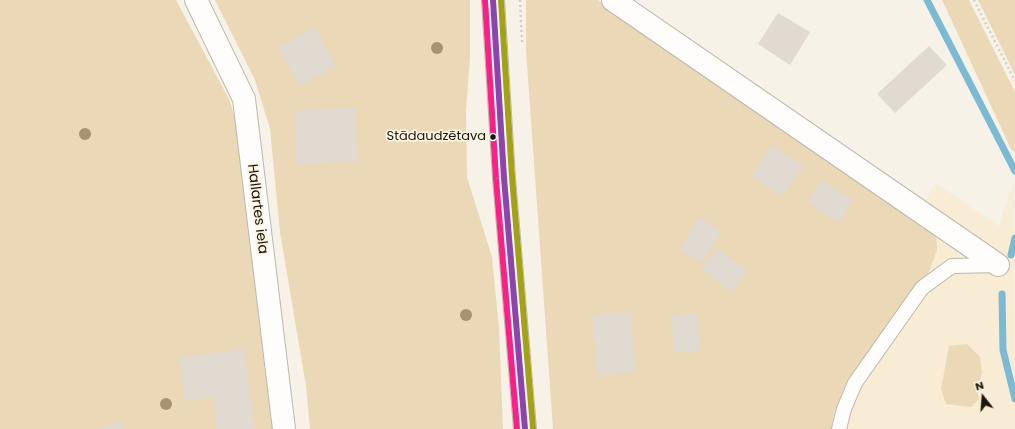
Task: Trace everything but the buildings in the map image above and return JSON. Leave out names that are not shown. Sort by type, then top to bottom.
[{"type":"street","name":"Hallartes iela","points":[[196,0],[244,98],[284,429]]},
{"type":"street","points":[[494,0],[504,178],[526,429]]},
{"type":"street","points":[[613,0],[998,265]]},
{"type":"lane","points":[[839,429],[844,409],[855,383],[922,288],[952,266],[998,265]]},
{"type":"path","points":[[974,0],[1015,81]]},
{"type":"shaded area","points":[[0,0],[176,0],[230,101],[243,149],[276,429],[0,429]]},
{"type":"shaded area","points":[[215,0],[470,0],[470,58],[466,110],[467,177],[492,257],[499,327],[503,429],[310,429],[306,386],[280,232],[270,129],[255,80]]},
{"type":"shaded area","points":[[526,0],[598,0],[630,26],[907,209],[936,232],[937,250],[926,279],[859,370],[834,412],[831,429],[553,429],[526,50]]},
{"type":"shaded area","points":[[942,0],[969,0],[1015,92],[1015,152],[1011,149]]},
{"type":"shaded area","points":[[978,0],[1015,0],[1015,75]]},
{"type":"shaded area","points":[[1014,178],[1015,429],[773,429],[936,183],[999,226]]},
{"type":"shaded area","points":[[967,344],[980,357],[982,373],[977,388],[979,399],[971,407],[946,404],[941,389],[949,346]]},
{"type":"waterway","points":[[927,0],[1015,171]]},
{"type":"waterway","points":[[1011,255],[1015,238]]},
{"type":"waterway","points":[[1002,294],[1003,350],[1015,399]]},
{"type":"transit line","points":[[485,0],[496,179],[517,429]]},
{"type":"transit line","points":[[493,0],[504,178],[525,429]]},
{"type":"transit line","points":[[501,0],[512,177],[533,428]]},
{"type":"place","name":"Stādaudzētava","points":[[493,137]]}]
